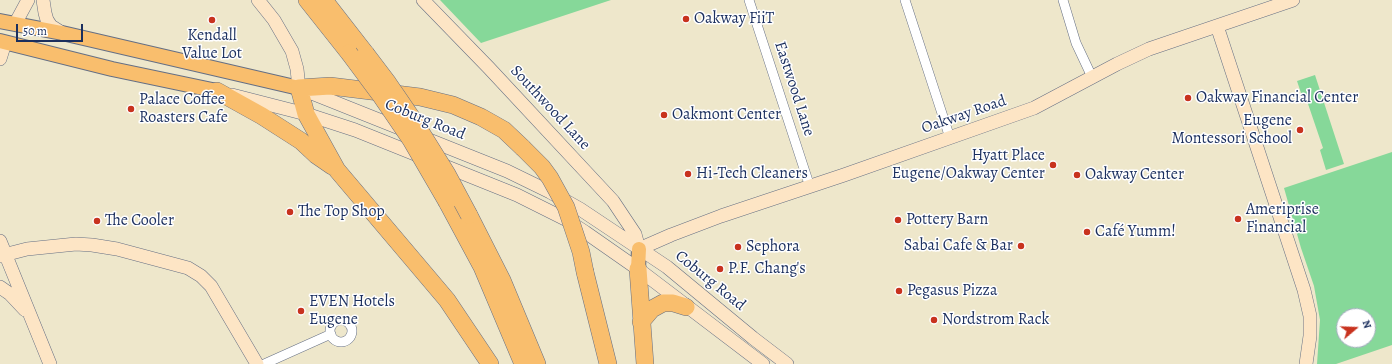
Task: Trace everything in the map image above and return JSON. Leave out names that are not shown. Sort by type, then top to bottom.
[{"type":"highway","points":[[307,0],[349,53],[400,123],[447,202],[482,267],[523,364]]},
{"type":"highway","points":[[324,0],[388,83],[444,169],[502,280],[537,364]]},
{"type":"highway","points":[[322,154],[306,114],[299,88],[330,86],[420,96],[453,105],[481,117],[504,130],[542,167],[566,207],[581,252],[608,364]]},
{"type":"highway","points":[[217,91],[262,116],[322,154],[447,300],[490,364]]},
{"type":"highway","points":[[638,269],[645,364]]},
{"type":"highway","points":[[641,322],[652,309],[663,303],[673,303],[686,307]]},
{"type":"main road","points":[[14,24],[28,0]]},
{"type":"main road","points":[[43,0],[47,20],[51,26],[62,33]]},
{"type":"main road","points":[[258,0],[274,20],[292,51],[297,69],[299,88]]},
{"type":"main road","name":"Southwood Lane","points":[[423,0],[489,68],[613,201],[635,234],[639,249]]},
{"type":"main road","name":"Oakway Road","points":[[639,249],[671,235],[1034,108],[1149,49],[1291,0]]},
{"type":"main road","name":"Coburg Road","points":[[0,21],[62,33],[299,88],[507,171],[550,192],[580,209],[667,267],[787,364]]},
{"type":"main road","points":[[1216,26],[1304,290],[1310,316],[1310,336],[1306,364]]},
{"type":"main road","points":[[0,59],[2,38]]},
{"type":"main road","name":"Coburg Road","points":[[2,38],[112,69],[217,91],[306,114],[355,130],[517,195],[565,219],[638,269],[686,307],[763,364]]},
{"type":"main road","points":[[0,241],[2,255],[30,315],[50,364]]},
{"type":"main road","points":[[2,255],[27,249],[76,244],[92,245],[117,249],[188,268],[201,276],[211,286],[257,364]]},
{"type":"main road","points":[[638,269],[639,249]]},
{"type":"main road","points":[[0,287],[10,294],[30,315]]},
{"type":"street","name":"Eastwood Lane","points":[[749,0],[810,187]]},
{"type":"street","points":[[905,0],[950,138]]},
{"type":"street","points":[[1063,0],[1076,43],[1092,77]]},
{"type":"street","points":[[264,364],[331,334]]},
{"type":"green space","points":[[440,0],[611,0],[481,43]]},
{"type":"green space","points":[[1315,75],[1344,164],[1326,170],[1320,150],[1323,148],[1305,95],[1302,96],[1297,81]]},
{"type":"green space","points":[[1392,152],[1392,345],[1336,364],[1317,364],[1320,320],[1314,286],[1301,248],[1284,188]]},
{"type":"place","name":"Oakway FiiT","points":[[686,19]]},
{"type":"place","name":"Kendall Value Lot","points":[[212,20]]},
{"type":"place","name":"Oakway Financial Center","points":[[1188,98]]},
{"type":"place","name":"Palace Coffee Roasters Cafe","points":[[131,109]]},
{"type":"place","name":"Oakmont Center","points":[[664,115]]},
{"type":"place","name":"Eugene Montessori School","points":[[1300,130]]},
{"type":"place","name":"Hyatt Place Eugene/Oakway Center","points":[[1053,165]]},
{"type":"place","name":"Hi-Tech Cleaners","points":[[688,174]]},
{"type":"place","name":"Oakway Center","points":[[1077,175]]},
{"type":"place","name":"The Top Shop","points":[[290,212]]},
{"type":"place","name":"Ameriprise Financial","points":[[1238,219]]},
{"type":"place","name":"Pottery Barn","points":[[898,220]]},
{"type":"place","name":"The Cooler","points":[[97,221]]},
{"type":"place","name":"Café Yumm!","points":[[1087,232]]},
{"type":"place","name":"Sabai Cafe & Bar","points":[[1021,246]]},
{"type":"place","name":"Sephora","points":[[738,247]]},
{"type":"place","name":"P.F. Chang's","points":[[720,269]]},
{"type":"place","name":"Pegasus Pizza","points":[[899,291]]},
{"type":"place","name":"EVEN Hotels Eugene","points":[[301,311]]},
{"type":"place","name":"Nordstrom Rack","points":[[934,320]]}]
